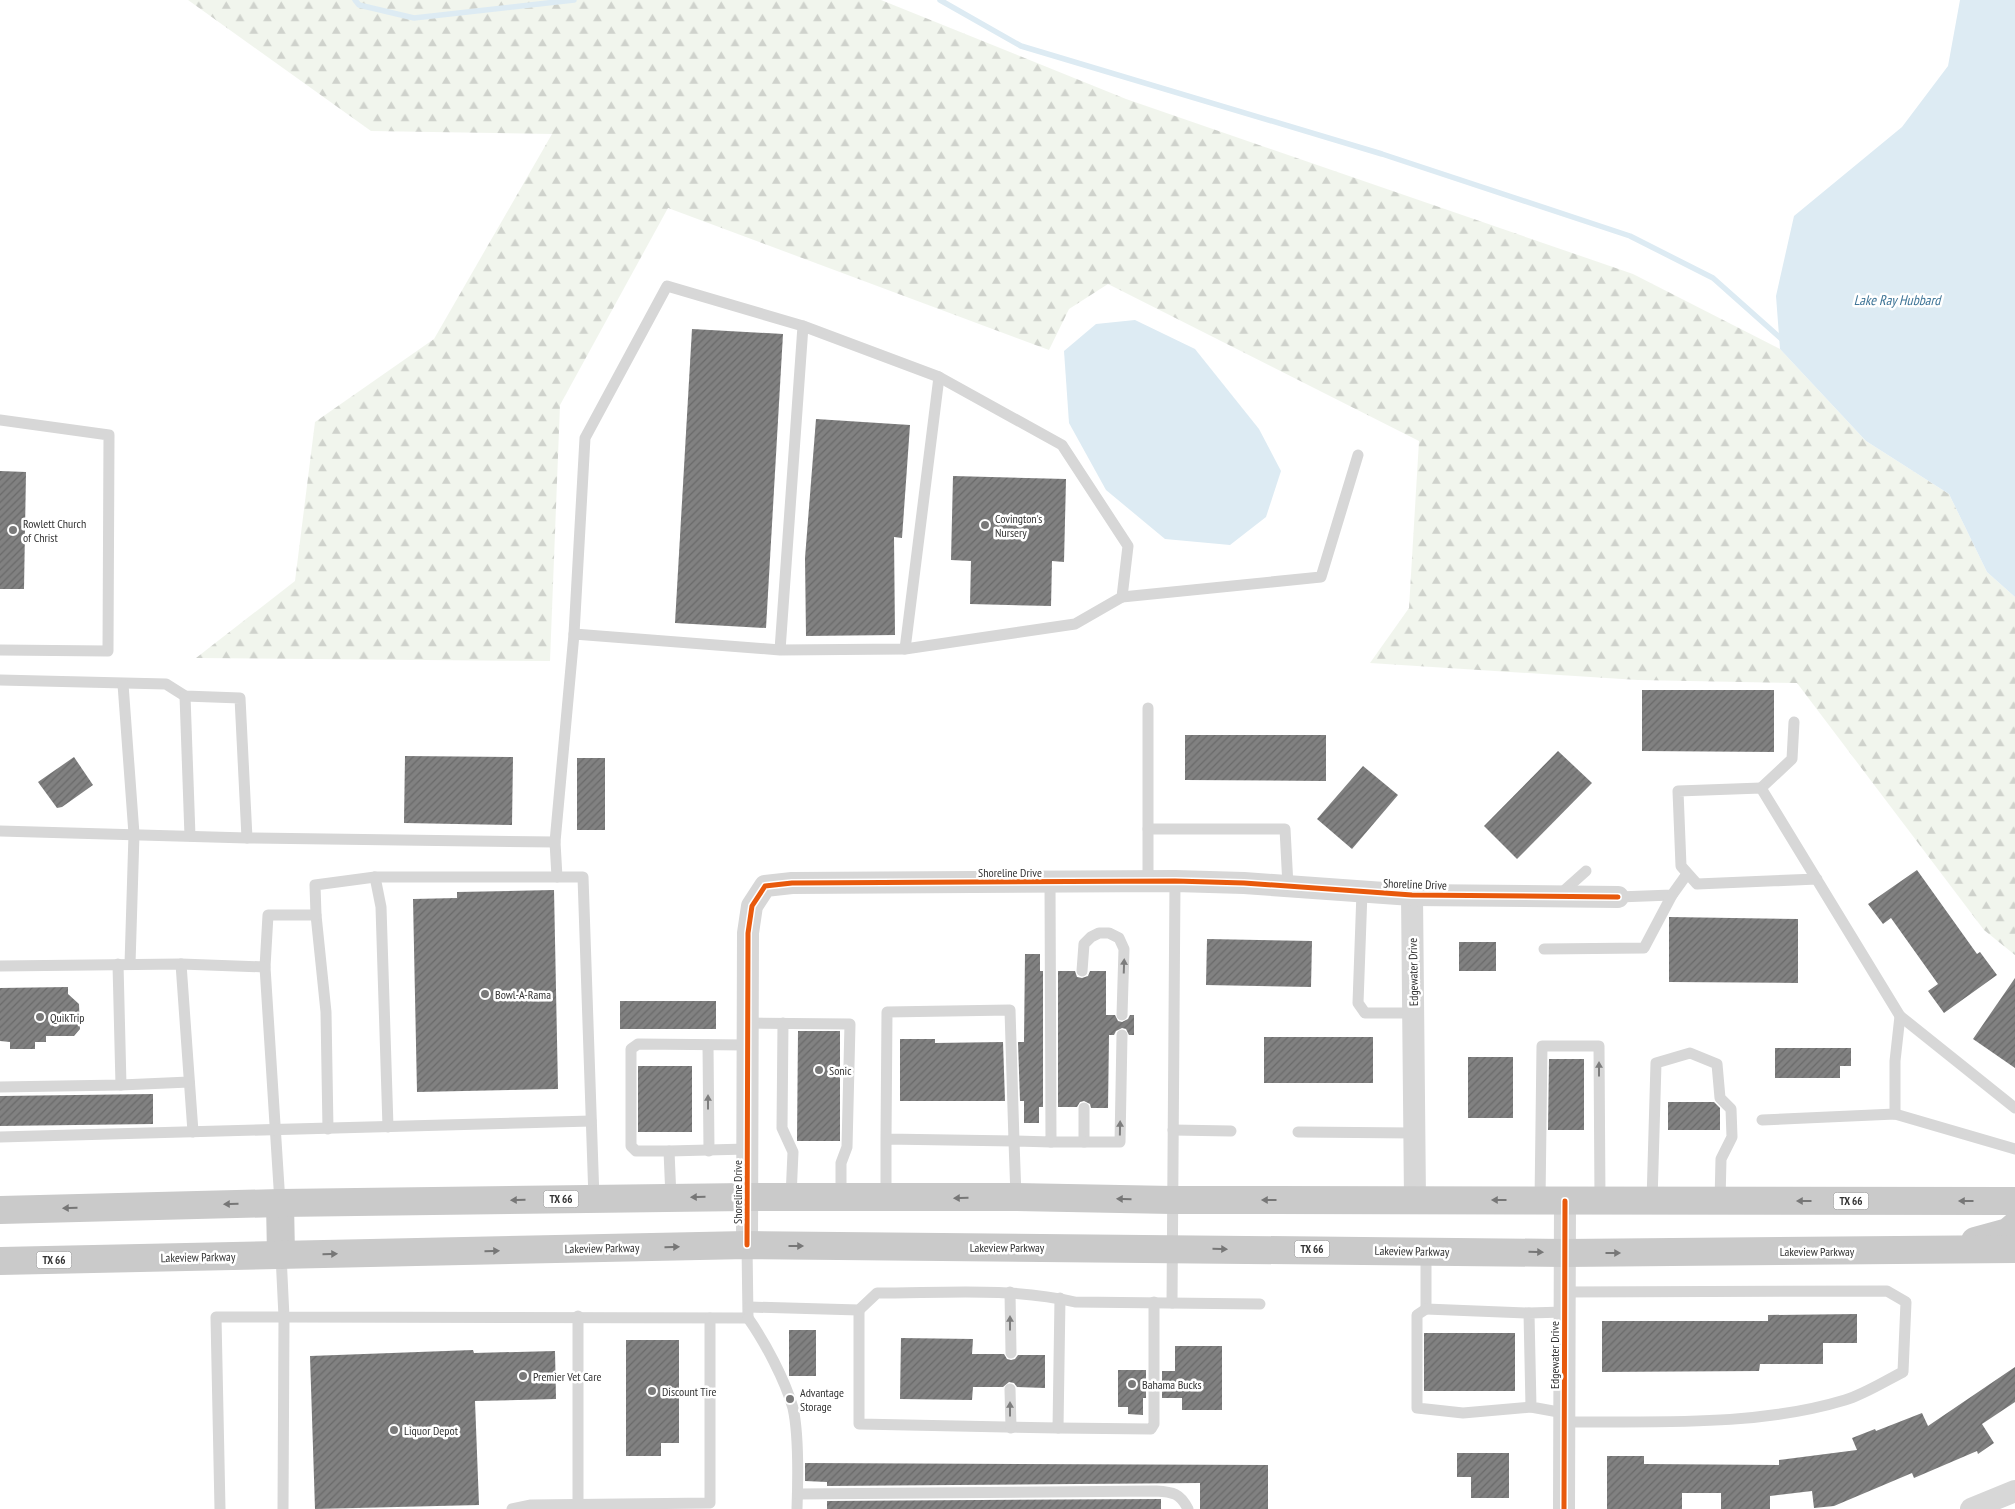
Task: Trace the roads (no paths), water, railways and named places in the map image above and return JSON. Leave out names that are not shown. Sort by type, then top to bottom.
[{"type":"main road","name":"TX 66","points":[[0,1210],[280,1203],[746,1197],[1016,1197],[1172,1200],[2015,1201]]},
{"type":"main road","points":[[280,1203],[281,1255]]},
{"type":"main road","points":[[1889,1250],[1976,1241],[2008,1232],[2015,1226]]},
{"type":"main road","name":"Lakeview Parkway","points":[[0,1261],[747,1245],[1564,1253],[2015,1249]]},
{"type":"street","name":"Shoreline Drive","points":[[747,1245],[748,933],[752,906],[764,886],[792,883],[1175,881],[1244,883],[1412,895],[1618,897]]},
{"type":"street","name":"Edgewater Drive","points":[[1412,895],[1415,1200]]},
{"type":"street","name":"Edgewater Drive","points":[[1553,1201],[1564,1253],[1564,1509]]},
{"type":"street","points":[[1971,1509],[2015,1491]]},
{"type":"lane","points":[[557,877],[555,842],[574,634],[585,438],[667,286],[803,326],[939,377],[1062,445],[1128,546],[1122,597]]},
{"type":"lane","points":[[780,650],[803,326]]},
{"type":"lane","points":[[905,649],[939,377]]},
{"type":"lane","points":[[0,420],[109,435],[108,650],[0,650]]},
{"type":"lane","points":[[574,634],[780,650],[905,649],[1075,624],[1122,597],[1322,577],[1358,455]]},
{"type":"lane","points":[[0,680],[166,684],[185,696],[240,698],[247,838]]},
{"type":"lane","points":[[121,1085],[124,964],[134,834],[123,684]]},
{"type":"lane","points":[[185,696],[190,836]]},
{"type":"lane","points":[[1148,708],[1148,881]]},
{"type":"lane","points":[[1794,722],[1792,759],[1761,788],[1678,791],[1680,866],[1697,884],[1817,879]]},
{"type":"lane","points":[[1761,788],[1900,1016],[2015,1108]]},
{"type":"lane","points":[[1148,828],[1285,828],[1288,886]]},
{"type":"lane","points":[[0,831],[247,838],[555,842]]},
{"type":"lane","points":[[1557,897],[1586,871]]},
{"type":"lane","points":[[1544,949],[1644,948],[1672,895],[1687,874]]},
{"type":"lane","points":[[376,877],[381,906],[388,1127]]},
{"type":"lane","points":[[328,1129],[326,1012],[316,915],[315,885],[376,877],[583,877],[594,1199]]},
{"type":"lane","points":[[1172,1303],[1175,881]]},
{"type":"lane","points":[[1050,882],[1052,1142]]},
{"type":"lane","points":[[1362,892],[1358,1003],[1366,1013],[1413,1013]]},
{"type":"lane","points":[[1618,897],[1672,895]]},
{"type":"lane","points":[[280,1203],[265,967],[268,915],[316,915]]},
{"type":"lane","points":[[1082,971],[1084,944],[1090,937],[1104,933],[1119,938],[1124,949],[1122,1015]]},
{"type":"lane","points":[[180,964],[193,1132]]},
{"type":"lane","points":[[0,966],[180,964],[265,967]]},
{"type":"lane","points":[[886,1198],[886,1012],[1010,1010],[1016,1197]]},
{"type":"lane","points":[[1895,1114],[1895,1061],[1900,1016]]},
{"type":"lane","points":[[748,1023],[850,1024],[847,1147],[841,1163],[841,1198]]},
{"type":"lane","points":[[783,1023],[782,1128],[793,1152],[791,1197]]},
{"type":"lane","points":[[886,1139],[1120,1142],[1122,1035]]},
{"type":"lane","points":[[747,1045],[638,1044],[631,1049],[631,1146],[636,1151],[747,1149]]},
{"type":"lane","points":[[708,1045],[708,1151]]},
{"type":"lane","points":[[1553,1201],[1540,1119],[1542,1046],[1599,1046],[1600,1201]]},
{"type":"lane","points":[[1652,1201],[1656,1063],[1690,1053],[1717,1064],[1720,1098],[1731,1110],[1732,1137],[1721,1159],[1720,1201]]},
{"type":"lane","points":[[0,1087],[189,1082]]},
{"type":"lane","points":[[1084,1108],[1084,1142]]},
{"type":"lane","points":[[1762,1120],[1895,1114],[2015,1149]]},
{"type":"lane","points":[[0,1137],[591,1121]]},
{"type":"lane","points":[[1173,1130],[1231,1131]]},
{"type":"lane","points":[[1298,1132],[1414,1133]]},
{"type":"lane","points":[[669,1151],[671,1198]]},
{"type":"lane","points":[[747,1245],[748,1312],[763,1338],[792,1407],[796,1431],[797,1509]]},
{"type":"lane","points":[[1426,1251],[1426,1308]]},
{"type":"lane","points":[[281,1255],[284,1317],[283,1509]]},
{"type":"lane","points":[[1887,1291],[1906,1302],[1903,1372],[1846,1400],[1788,1412],[1718,1420],[1564,1418],[1531,1407],[1463,1413],[1417,1408],[1417,1315],[1426,1308],[1529,1313],[1564,1302],[1887,1291]]},
{"type":"lane","points":[[220,1509],[216,1317],[578,1316],[710,1318],[748,1312],[859,1310],[877,1293],[1010,1292],[1035,1294],[1075,1302],[1260,1304]]},
{"type":"lane","points":[[1010,1292],[1010,1353]]},
{"type":"lane","points":[[1058,1428],[1060,1298]]},
{"type":"lane","points":[[859,1310],[859,1424],[1151,1429],[1154,1424],[1154,1302]]},
{"type":"lane","points":[[1529,1313],[1531,1407]]},
{"type":"lane","points":[[578,1316],[578,1505]]},
{"type":"lane","points":[[512,1509],[530,1505],[710,1503],[710,1318]]},
{"type":"lane","points":[[1010,1390],[1010,1428]]},
{"type":"lane","points":[[798,1494],[1156,1491],[1173,1492],[1184,1501],[1188,1509]]},
{"type":"water","name":"Lake Ray Hubbard","points":[[1960,0],[2015,0],[2015,597],[1987,572],[1949,494],[1866,441],[1780,349],[1776,296],[1794,216],[1902,127],[1948,66]]},
{"type":"water","points":[[1135,320],[1195,349],[1259,429],[1281,471],[1266,517],[1230,545],[1165,539],[1106,490],[1069,423],[1064,351],[1096,324]]},
{"type":"waterway","points":[[355,0],[359,5],[414,18],[574,0]]},
{"type":"waterway","points":[[940,0],[1021,46],[1382,154],[1630,236],[1713,278],[1785,342]]},
{"type":"place","name":"Covington's Nursery","points":[[985,525]]},
{"type":"place","name":"Rowlett Church of Christ","points":[[13,530]]},
{"type":"place","name":"Bowl-A-Rama","points":[[485,994]]},
{"type":"place","name":"QuikTrip","points":[[40,1017]]},
{"type":"place","name":"Sonic","points":[[819,1070]]},
{"type":"place","name":"Premier Vet Care","points":[[523,1376]]},
{"type":"place","name":"Bahama Bucks","points":[[1132,1384]]},
{"type":"place","name":"Discount Tire","points":[[652,1391]]},
{"type":"place","name":"Advantage Storage","points":[[790,1399]]},
{"type":"place","name":"Liquor Depot","points":[[394,1430]]}]
